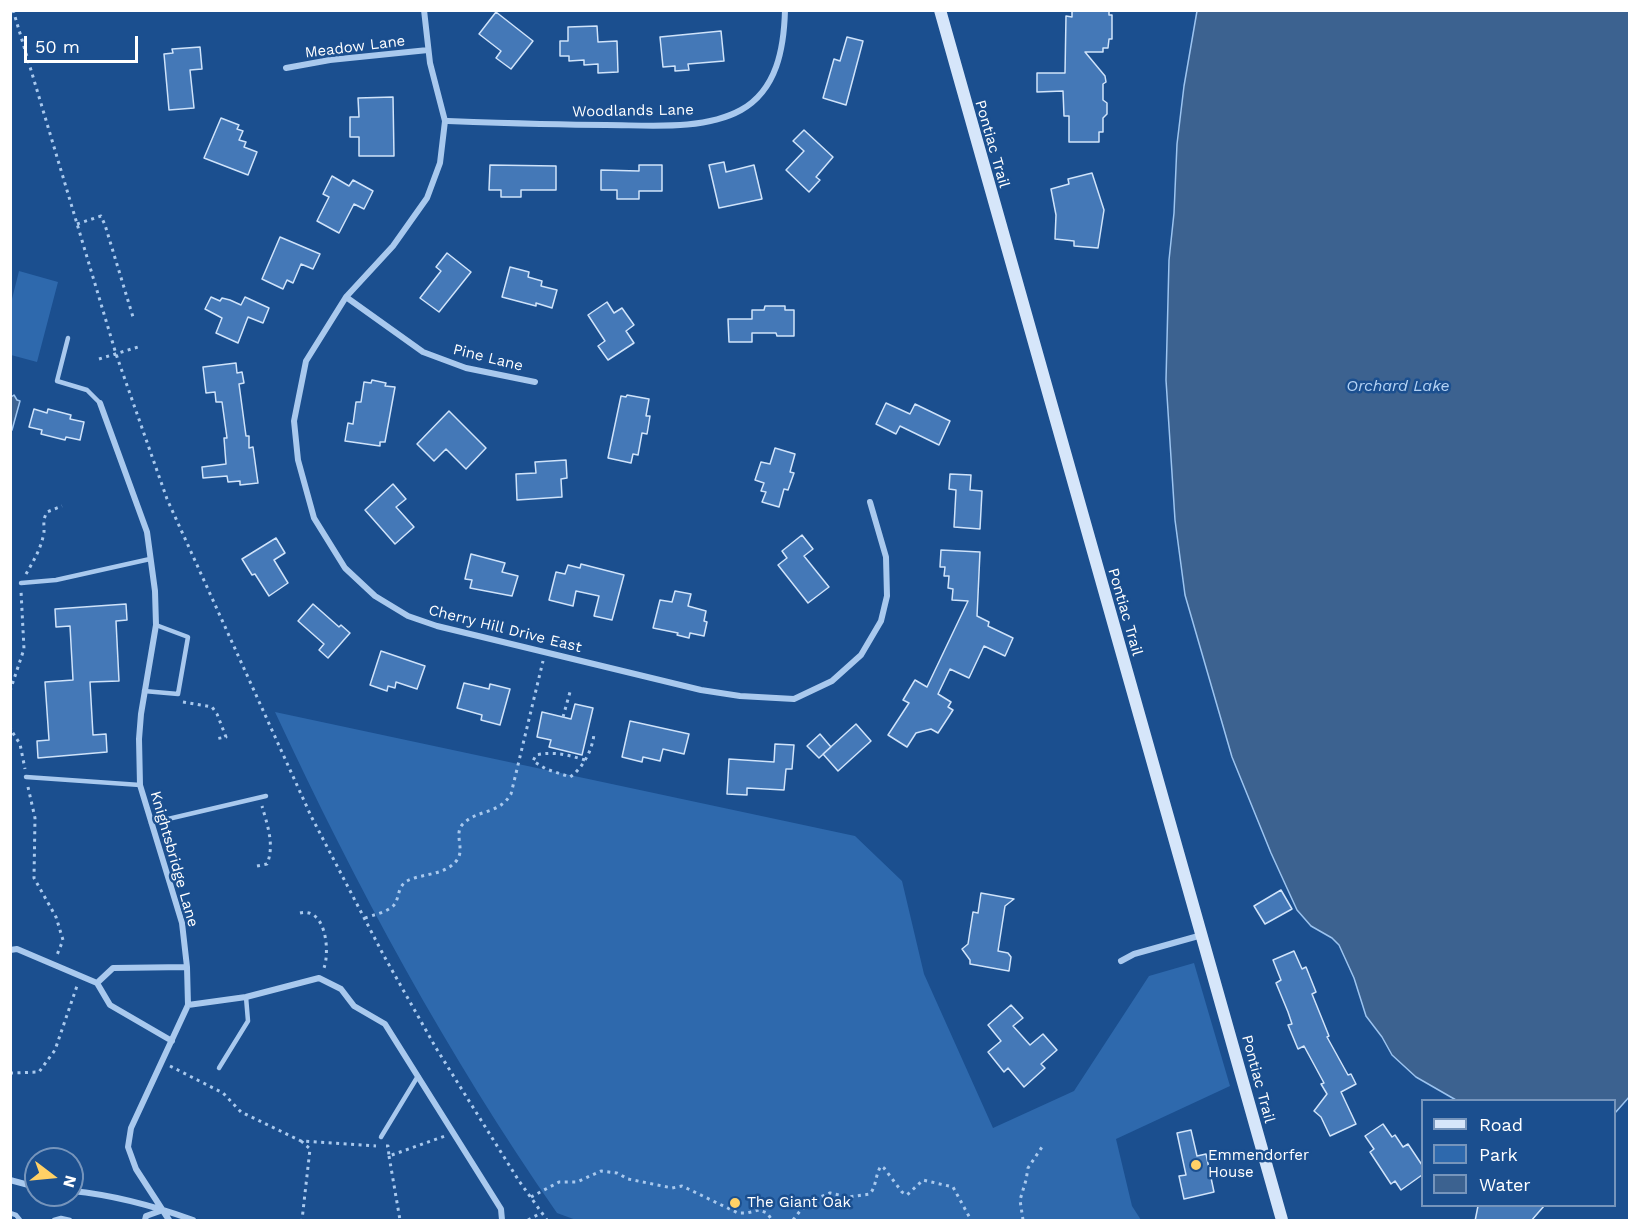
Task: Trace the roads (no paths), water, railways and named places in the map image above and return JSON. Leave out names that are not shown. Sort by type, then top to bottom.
[{"type":"main road","name":"Pontiac Trail","points":[[940,10],[1282,1221]]},
{"type":"street","name":"Cherry Hill Drive East","points":[[424,10],[428,50],[445,121],[440,163],[428,198],[393,246],[346,297],[306,361],[294,421],[298,460],[314,518],[345,568],[375,596],[408,616],[456,631],[701,690],[740,696],[794,699],[832,681],[861,655],[880,621],[887,596],[886,557],[870,502]]},
{"type":"street","name":"Woodlands Lane","points":[[445,121],[536,125],[674,125],[718,120],[742,110],[757,97],[775,73],[782,51],[785,10]]},
{"type":"street","name":"Meadow Lane","points":[[286,68],[330,60],[428,50]]},
{"type":"street","name":"Pine Lane","points":[[346,297],[423,352],[466,368],[535,382]]},
{"type":"street","name":"Knightsbridge Lane","points":[[100,403],[147,532],[155,591],[156,625],[144,691],[139,738],[140,785],[182,923],[188,967],[188,1005],[131,1128],[128,1147],[136,1169],[164,1209],[169,1221]]},
{"type":"street","points":[[1121,961],[1134,954],[1170,942],[1203,935]]},
{"type":"street","points":[[10,950],[17,949],[97,983],[110,1005],[172,1041]]},
{"type":"street","points":[[97,983],[113,968],[188,967]]},
{"type":"street","points":[[188,1005],[246,997],[319,978],[341,988],[354,1006],[385,1024],[501,1209],[502,1221]]},
{"type":"street","points":[[84,1192],[164,1209],[193,1221]]},
{"type":"street","points":[[145,1221],[146,1216],[164,1209]]},
{"type":"lane","points":[[68,338],[57,381],[87,390],[100,403]]},
{"type":"lane","points":[[21,583],[56,580],[150,559]]},
{"type":"lane","points":[[144,691],[178,694],[188,637],[156,625]]},
{"type":"lane","points":[[26,777],[140,785]]},
{"type":"lane","points":[[151,824],[266,796]]},
{"type":"lane","points":[[219,1068],[248,1021],[246,997]]},
{"type":"lane","points":[[381,1137],[418,1076]]},
{"type":"lane","points":[[10,1213],[16,1215],[20,1221]]},
{"type":"lane","points":[[54,1221],[61,1218],[70,1221]]},
{"type":"water","name":"Orchard Lake","points":[[1197,11],[1629,11],[1630,1096],[1616,1112],[1616,1099],[1454,1099],[1416,1077],[1392,1055],[1366,1016],[1354,978],[1339,945],[1332,938],[1311,926],[1297,910],[1271,853],[1232,757],[1185,595],[1175,520],[1166,380],[1169,260],[1177,144]]},
{"type":"water","points":[[14,395],[20,401],[12,430],[11,397]]},
{"type":"place","name":"Emmendorfer House","points":[[1196,1165]]},
{"type":"place","name":"The Giant Oak","points":[[735,1203]]}]
